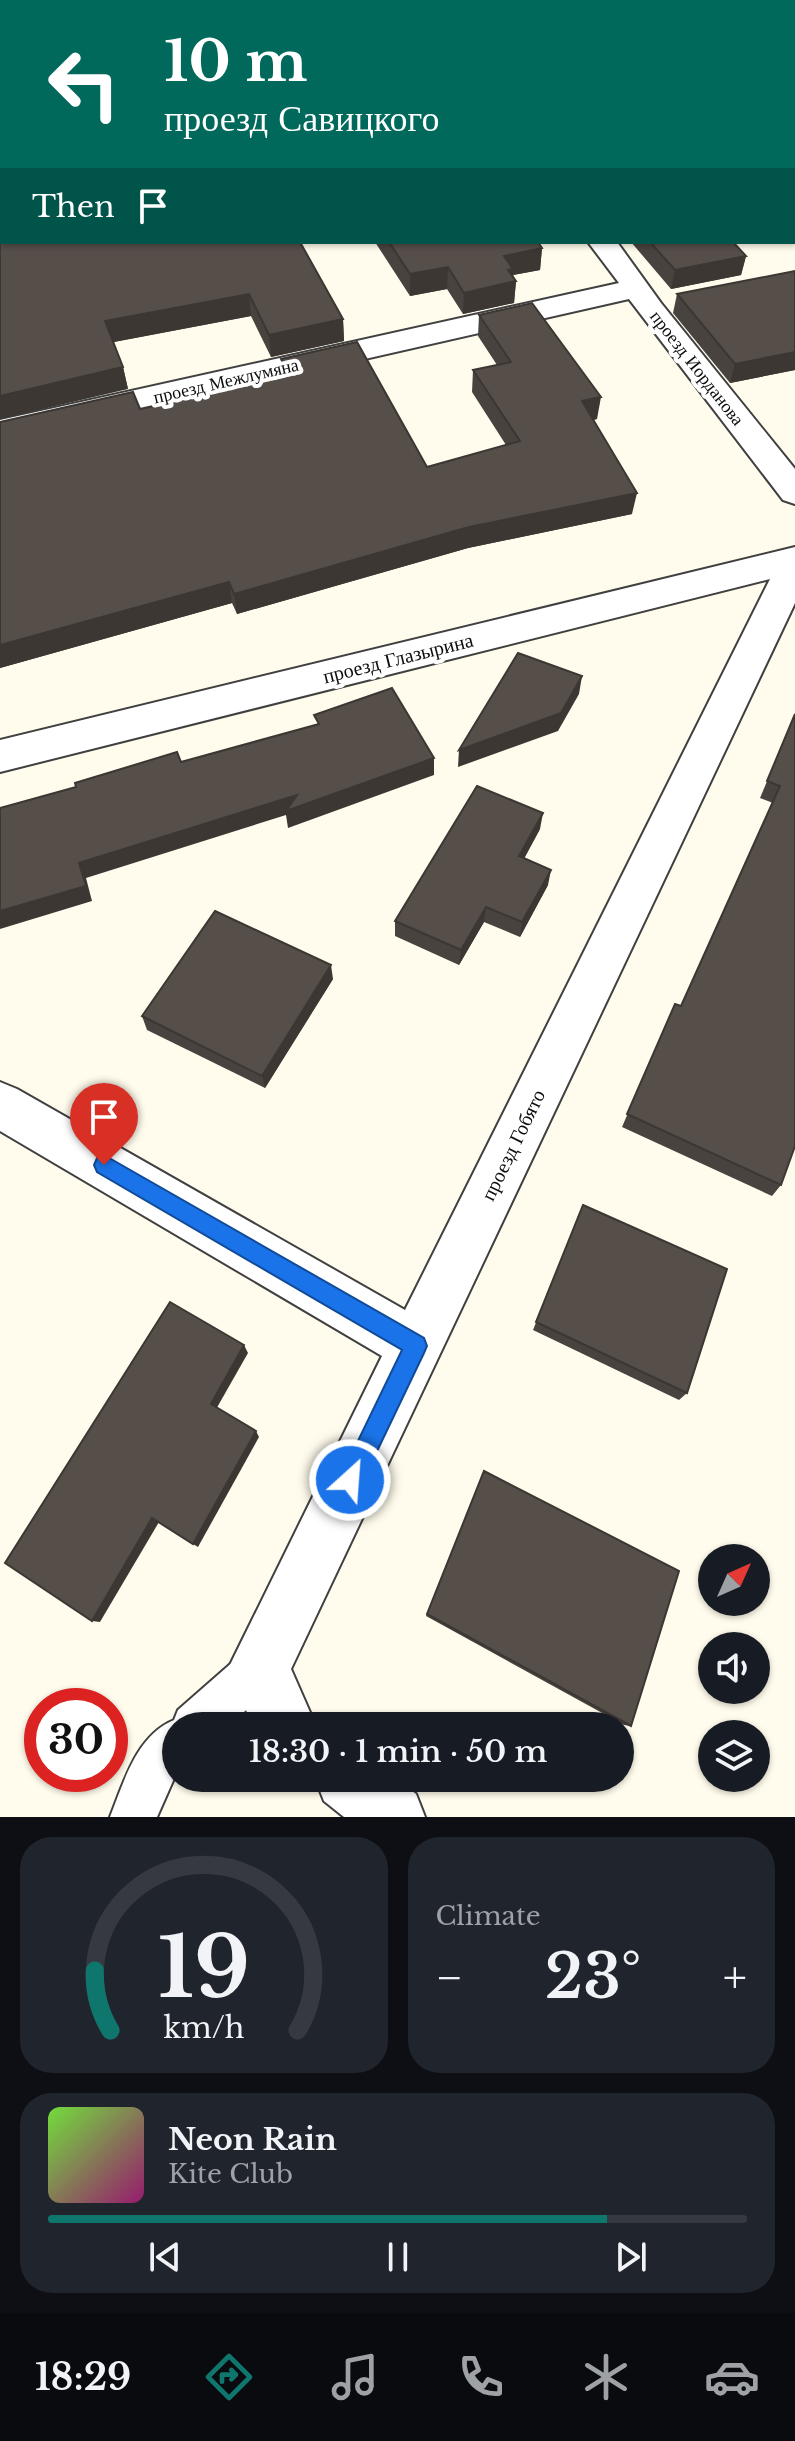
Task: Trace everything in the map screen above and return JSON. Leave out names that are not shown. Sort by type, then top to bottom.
[{"type":"street","name":"проезд Иорданова","points":[[604,244],[655,298],[795,492]]},
{"type":"street","name":"проезд Межлумяна","points":[[0,431],[655,298]]},
{"type":"street","name":"проезд Глазырина","points":[[0,756],[795,563]]},
{"type":"street","name":"проезд Гобято","points":[[259,1669],[795,563]]},
{"type":"street","points":[[0,1105],[416,1346]]},
{"type":"street","points":[[259,1669],[279,1712]]},
{"type":"street","points":[[364,1792],[393,1817]]},
{"type":"lane","points":[[210,1712],[259,1669]]},
{"type":"lane","points":[[133,1817],[162,1755]]},
{"type":"building","points":[[0,244],[301,244],[343,319],[269,335],[249,294],[105,321],[123,367],[0,396]]},
{"type":"building","points":[[390,244],[539,244],[542,248],[504,256],[513,269],[508,270],[516,281],[464,293],[448,267],[410,274]]},
{"type":"building","points":[[652,244],[735,244],[746,256],[675,270]]},
{"type":"building","points":[[795,271],[795,352],[735,364],[677,294]]},
{"type":"building","points":[[532,303],[601,397],[582,401],[637,493],[469,527],[234,594],[229,582],[0,645],[0,422],[133,392],[140,409],[289,375],[281,359],[357,342],[427,467],[520,441],[473,370],[511,362],[479,315]]},
{"type":"building","points":[[518,653],[582,676],[561,713],[459,750]]},
{"type":"building","points":[[392,688],[434,758],[286,811],[297,795],[79,863],[86,886],[0,911],[0,808],[76,787],[75,783],[177,752],[181,762],[319,724],[314,715]]},
{"type":"building","points":[[795,714],[795,1146],[781,1185],[627,1114],[675,1004],[681,1006],[780,786],[767,781]]},
{"type":"building","points":[[477,786],[543,813],[519,856],[551,870],[522,922],[486,907],[461,950],[395,921]]},
{"type":"building","points":[[215,911],[331,965],[262,1076],[142,1016]]},
{"type":"building","points":[[583,1205],[727,1269],[687,1393],[536,1322]]},
{"type":"building","points":[[170,1302],[244,1345],[211,1404],[256,1431],[193,1544],[152,1518],[92,1621],[5,1563]]},
{"type":"building","points":[[484,1471],[679,1571],[634,1716],[634,1712],[606,1712],[427,1614]]},
{"type":"route","points":[[104,1165],[416,1346],[350,1480]]}]
